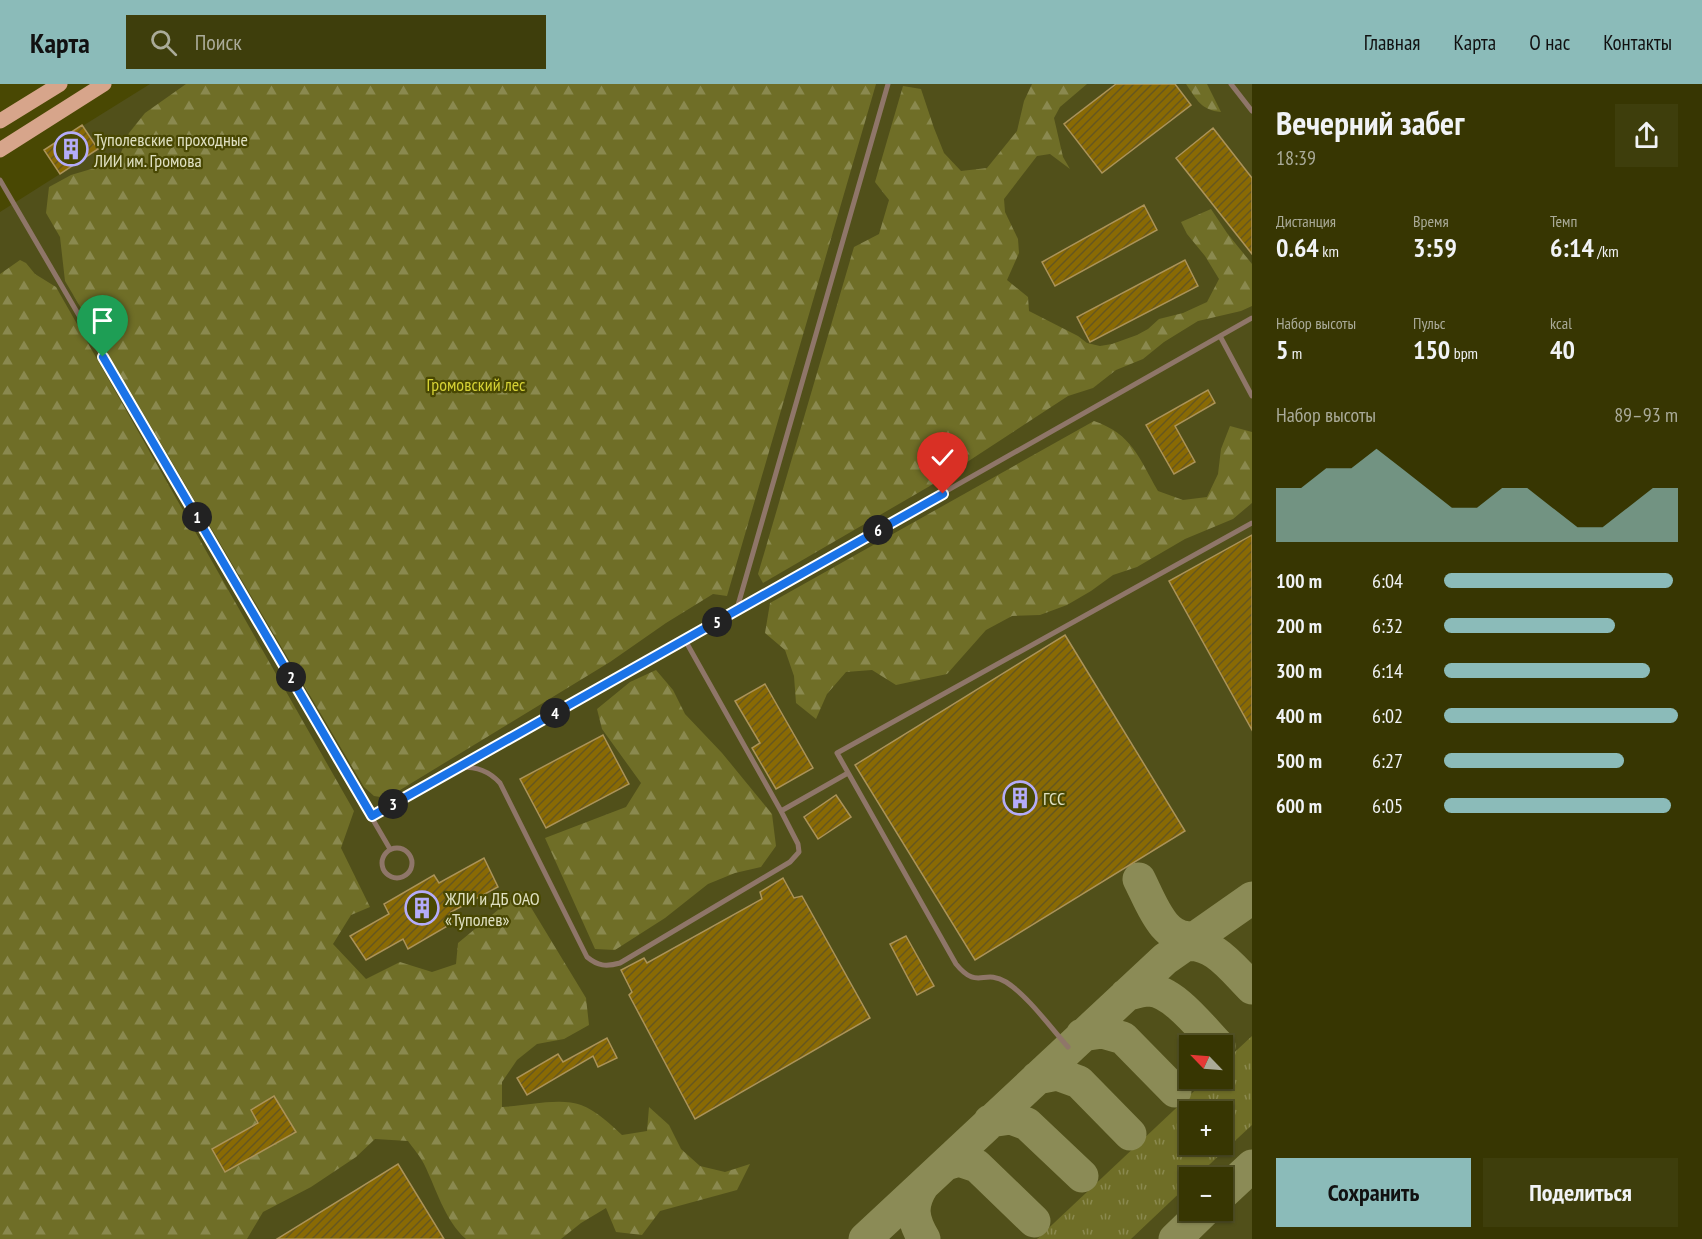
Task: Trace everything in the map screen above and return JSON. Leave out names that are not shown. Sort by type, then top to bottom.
[{"type":"main road","points":[[0,121],[60,84]]},
{"type":"main road","points":[[0,150],[104,84]]},
{"type":"lane","points":[[736,612],[888,84]]},
{"type":"lane","points":[[1231,84],[1252,111]]},
{"type":"lane","points":[[0,180],[390,849]]},
{"type":"lane","points":[[372,816],[1252,318]]},
{"type":"lane","points":[[1220,336],[1252,396]]},
{"type":"lane","points":[[1068,1047],[1005,982],[991,976],[973,979],[964,974],[956,964],[837,753],[1252,523]]},
{"type":"lane","points":[[461,767],[481,770],[500,783],[587,957],[596,964],[620,963],[796,857],[799,847],[685,640]]},
{"type":"lane","points":[[781,811],[848,773]]},
{"type":"lane","points":[[400,848],[409,855],[412,865],[406,875],[396,878],[386,873],[382,863],[390,849],[400,848]]},
{"type":"shaded area","points":[[150,84],[1252,84],[1252,1239],[0,1239],[0,212],[60,174],[44,150]]},
{"type":"green space","name":"Громовский лес","points":[[186,84],[876,84],[727,596],[713,594],[610,662],[387,798],[374,796],[364,787],[65,281],[60,237],[46,213],[49,187],[71,175],[98,167],[120,155],[129,133],[145,113]]},
{"type":"green space","points":[[1032,84],[1087,84],[1060,107],[1054,118],[1063,157],[1070,169],[1050,154],[1037,156],[1004,199],[1005,212],[1018,239],[1019,253],[1007,280],[1028,297],[1029,311],[1087,343],[1100,346],[1137,335],[1159,319],[1183,313],[1207,302],[1219,279],[1181,222],[1211,209],[1252,264],[1252,306],[1241,311],[1198,321],[1164,342],[1143,359],[1116,370],[1093,388],[1068,396],[935,483],[763,583],[758,574],[854,247],[879,234],[889,200],[875,182],[903,86],[921,89],[944,153],[961,171],[987,168],[1017,131],[1024,101]]},
{"type":"green space","points":[[1186,84],[1207,84],[1221,112],[1204,106]]},
{"type":"green space","points":[[20,260],[26,263],[35,274],[56,287],[354,811],[341,848],[370,907],[351,915],[333,944],[366,979],[400,962],[432,972],[456,964],[458,943],[521,891],[586,998],[589,1025],[564,1039],[537,1044],[517,1060],[502,1082],[502,1107],[553,1102],[573,1103],[603,1118],[622,1135],[647,1131],[649,1107],[669,1125],[681,1149],[700,1166],[725,1172],[750,1164],[737,1190],[660,1211],[642,1235],[616,1232],[606,1208],[581,1223],[561,1239],[466,1239],[452,1223],[424,1164],[408,1141],[375,1139],[356,1157],[311,1187],[263,1212],[247,1239],[0,1239],[0,274]]},
{"type":"green space","points":[[1094,421],[1107,426],[1126,440],[1158,491],[1183,500],[1207,497],[1218,474],[1221,449],[1230,426],[1252,432],[1252,503],[1233,519],[1185,539],[1137,567],[1113,575],[1067,605],[1040,615],[1012,616],[986,630],[947,674],[896,685],[872,670],[846,672],[827,694],[816,719],[796,703],[794,676],[785,650],[765,633],[770,603]]},
{"type":"green space","points":[[656,670],[673,690],[685,714],[722,753],[772,814],[776,846],[761,867],[735,873],[708,884],[665,918],[615,950],[595,949],[545,838],[626,807],[641,783],[602,729],[597,709],[630,682]]},
{"type":"green space","points":[[1252,1036],[1252,1125],[1233,1143],[1233,1101],[1184,1101],[1196,1089],[1233,1089],[1233,1054]]},
{"type":"green space","points":[[1179,1105],[1179,1155],[1220,1155],[1207,1167],[1179,1167],[1179,1193],[1131,1239],[1037,1239]]},
{"type":"building","points":[[1116,84],[1175,84],[1191,105],[1102,173],[1064,124]]},
{"type":"building","name":"Туполевские проходные ЛИИ им. Громова","points":[[82,125],[98,149],[60,174],[44,150]]},
{"type":"building","points":[[1213,128],[1252,178],[1252,254],[1176,158]]},
{"type":"building","points":[[1144,205],[1157,230],[1055,286],[1042,262]]},
{"type":"building","points":[[1185,260],[1198,286],[1090,342],[1077,317]]},
{"type":"building","points":[[1208,390],[1215,403],[1175,426],[1195,462],[1174,474],[1146,425]]},
{"type":"building","points":[[1252,535],[1252,730],[1169,581]]},
{"type":"building","name":"ГСС","points":[[1065,635],[1185,831],[975,960],[855,765]]},
{"type":"building","points":[[765,684],[813,768],[776,789],[752,748],[760,743],[735,701]]},
{"type":"building","points":[[603,735],[629,784],[546,828],[520,779]]},
{"type":"building","points":[[836,795],[851,817],[818,839],[804,817]]},
{"type":"building","name":"ЖЛИ и ДБ ОАО «Туполев»","points":[[484,858],[498,887],[451,912],[456,921],[408,949],[403,939],[366,960],[350,936],[389,914],[384,904],[434,875],[439,883]]},
{"type":"building","points":[[783,878],[794,898],[802,896],[870,1018],[695,1119],[629,995],[632,992],[621,970],[644,958],[647,963],[762,899],[760,892]]},
{"type":"building","points":[[906,936],[934,986],[917,995],[890,944]]},
{"type":"building","points":[[607,1038],[617,1058],[598,1067],[593,1056],[527,1095],[517,1078],[558,1054],[563,1062]]},
{"type":"building","points":[[274,1096],[296,1132],[225,1172],[212,1149],[258,1123],[251,1110]]},
{"type":"building","points":[[398,1164],[444,1239],[277,1239]]},
{"type":"taxiway","points":[[1139,879],[1154,909],[1167,928],[1184,937],[1195,937]]},
{"type":"taxiway","points":[[924,1239],[914,1212],[916,1199],[923,1185],[1165,959],[1252,898]]},
{"type":"taxiway","points":[[1183,945],[1194,945],[1213,951],[1252,988]]},
{"type":"taxiway","points":[[1126,995],[1149,990],[1158,992],[1178,1004],[1209,1035]]},
{"type":"taxiway","points":[[1082,1035],[1102,1032],[1123,1038],[1175,1091]]},
{"type":"taxiway","points":[[1037,1078],[1057,1074],[1079,1082],[1130,1134]]},
{"type":"taxiway","points":[[990,1121],[1011,1118],[1027,1124],[1082,1176]]},
{"type":"taxiway","points":[[946,1164],[959,1160],[977,1166],[1034,1221]]},
{"type":"taxiway","points":[[1233,1184],[1252,1166]]},
{"type":"taxiway","points":[[865,1239],[923,1185]]},
{"type":"taxiway","points":[[1175,1239],[1194,1221]]},
{"type":"place","name":"Туполевские проходные ЛИИ им. Громова","points":[[71,149]]},
{"type":"place","name":"ГСС","points":[[1020,798]]},
{"type":"place","name":"ЖЛИ и ДБ ОАО «Туполев»","points":[[422,908]]},
{"type":"route","points":[[103,357],[372,816],[943,494]]}]
